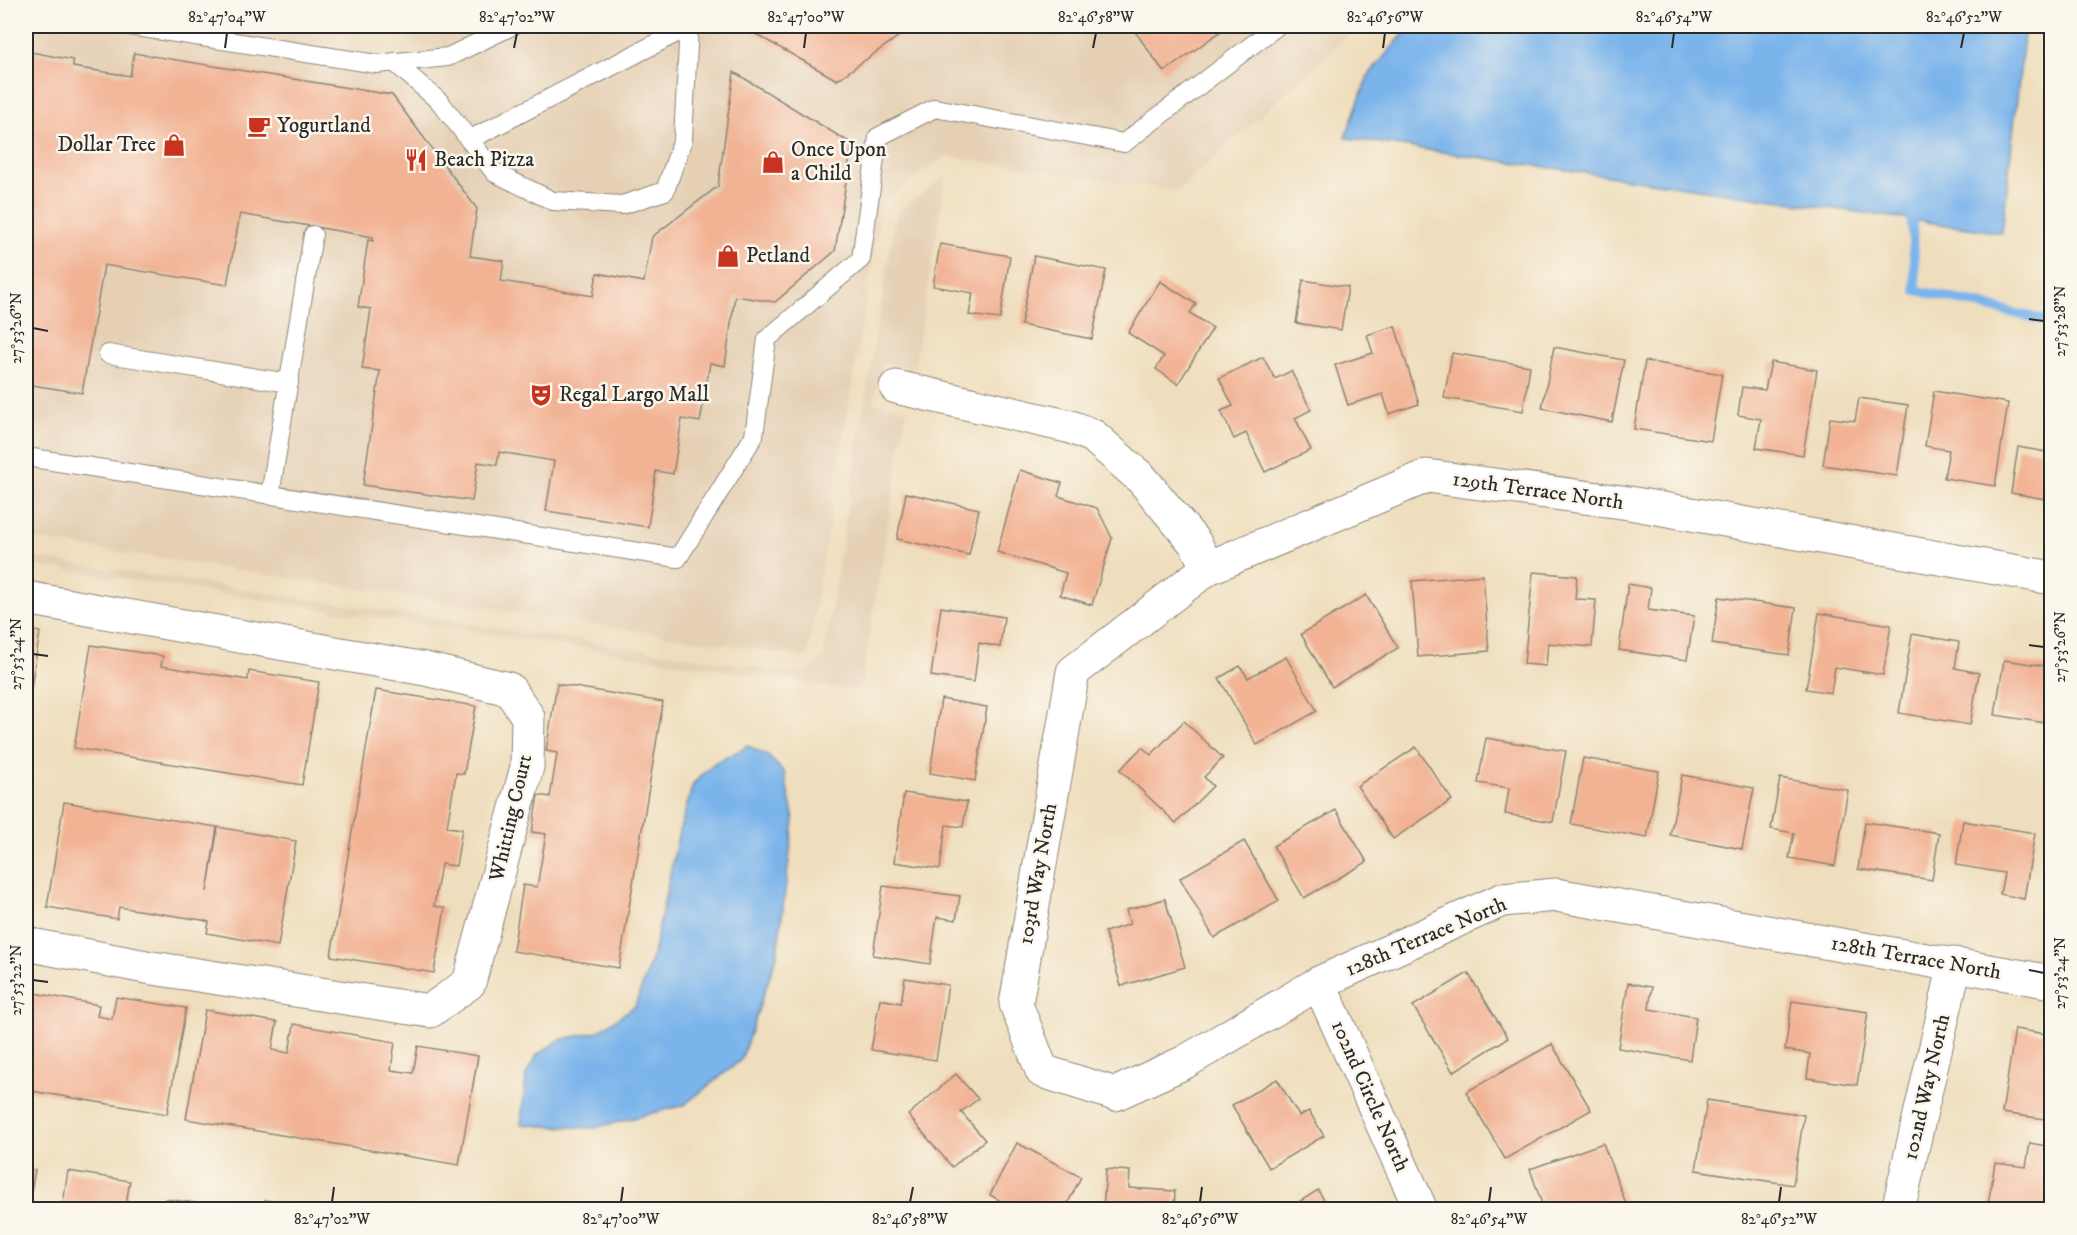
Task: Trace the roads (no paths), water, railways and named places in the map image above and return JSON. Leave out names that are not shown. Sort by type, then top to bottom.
[{"type":"street","points":[[896,387],[1071,428],[1093,436],[1142,479],[1195,543],[1208,568]]},
{"type":"street","name":"129th Terrace North","points":[[1073,672],[1208,568],[1427,476],[1629,504],[2052,578]]},
{"type":"street","name":"Whitting Court","points":[[26,598],[425,669],[509,689],[528,717],[528,767],[469,983],[430,1011],[146,967],[26,944]]},
{"type":"street","name":"103rd Way North","points":[[1042,1071],[1016,1004],[1073,672]]},
{"type":"street","name":"128th Terrace North","points":[[1042,1071],[1115,1094],[1185,1062],[1319,983],[1502,900],[1556,895],[2052,982]]},
{"type":"street","name":"102nd Way North","points":[[1898,1209],[1955,964]]},
{"type":"street","name":"102nd Circle North","points":[[1319,983],[1421,1209]]},
{"type":"lane","points":[[130,26],[377,64],[448,57],[512,26]]},
{"type":"lane","points":[[394,62],[440,102],[495,173],[553,201],[622,205],[665,191],[683,139],[688,26]]},
{"type":"lane","points":[[469,140],[688,26]]},
{"type":"lane","points":[[26,457],[678,558],[754,436],[767,339],[861,259],[878,137],[935,108],[1124,143],[1277,26]]},
{"type":"lane","points":[[270,495],[313,235]]},
{"type":"lane","points":[[108,354],[289,383]]},
{"type":"water","points":[[1410,26],[2025,26],[2002,233],[1345,138],[1368,76]]},
{"type":"water","points":[[746,745],[767,755],[784,772],[794,820],[777,955],[741,1060],[684,1105],[594,1128],[521,1124],[526,1075],[537,1055],[559,1040],[597,1032],[635,1006],[653,955],[678,836],[693,784],[714,763],[745,748]]},
{"type":"waterway","points":[[1911,208],[1916,290],[2052,322]]},
{"type":"place","name":"Yogurtland","points":[[259,126]]},
{"type":"place","name":"Dollar Tree","points":[[174,145]]},
{"type":"place","name":"Beach Pizza","points":[[416,160]]},
{"type":"place","name":"Once Upon a Child","points":[[773,162]]},
{"type":"place","name":"Petland","points":[[728,256]]},
{"type":"place","name":"Regal Largo Mall","points":[[541,395]]}]
